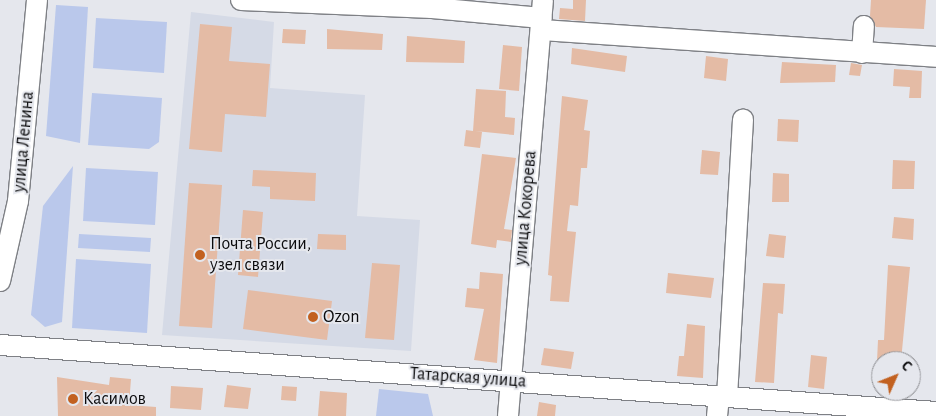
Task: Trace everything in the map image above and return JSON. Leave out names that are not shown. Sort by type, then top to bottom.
[{"type":"street","name":"улица Ленина","points":[[0,281],[37,0]]},
{"type":"street","points":[[242,0],[432,4],[862,53],[936,57]]},
{"type":"street","name":"улица Кокорева","points":[[508,416],[543,16]]},
{"type":"street","points":[[862,53],[864,26]]},
{"type":"street","points":[[721,403],[744,119]]},
{"type":"street","name":"Татарская улица","points":[[0,345],[511,381],[721,403],[936,412]]},
{"type":"shaded area","points":[[56,5],[88,7],[80,143],[46,136]]},
{"type":"shaded area","points":[[191,12],[274,22],[270,88],[365,95],[357,216],[420,220],[411,351],[162,335]]},
{"type":"shaded area","points":[[96,18],[167,22],[164,73],[93,68]]},
{"type":"shaded area","points":[[92,93],[162,98],[159,142],[149,149],[88,145]]},
{"type":"shaded area","points":[[73,166],[62,322],[45,327],[31,315],[43,206]]},
{"type":"shaded area","points":[[86,168],[158,172],[155,225],[83,221]]},
{"type":"shaded area","points":[[79,234],[151,238],[150,252],[78,248]]},
{"type":"shaded area","points":[[76,259],[151,264],[147,333],[72,328]]},
{"type":"shaded area","points":[[379,389],[428,394],[433,416],[376,416]]},
{"type":"building","points":[[573,0],[586,0],[585,21],[559,19],[560,8],[573,9]]},
{"type":"building","points":[[871,0],[926,0],[924,29],[876,27],[870,16]]},
{"type":"building","points":[[200,24],[232,27],[229,61],[270,64],[266,117],[225,114],[222,152],[189,149]]},
{"type":"building","points":[[283,29],[306,30],[305,44],[282,43]]},
{"type":"building","points":[[327,29],[383,34],[382,50],[327,49]]},
{"type":"building","points":[[407,36],[465,41],[464,63],[406,62]]},
{"type":"building","points":[[503,45],[522,47],[519,91],[499,89]]},
{"type":"building","points":[[572,48],[627,56],[625,72],[571,64]]},
{"type":"building","points":[[706,56],[728,59],[726,81],[704,78]]},
{"type":"building","points":[[782,62],[836,65],[835,82],[780,83]]},
{"type":"building","points":[[851,63],[862,65],[860,76],[849,75]]},
{"type":"building","points":[[894,69],[922,71],[921,98],[909,98],[910,87],[893,86]]},
{"type":"building","points":[[476,89],[506,91],[505,117],[515,118],[514,135],[475,131],[482,132],[480,148],[464,146],[466,130],[473,131]]},
{"type":"building","points":[[562,96],[588,100],[584,130],[590,131],[587,168],[581,168],[578,206],[570,205],[567,231],[576,232],[569,302],[550,301],[552,276],[548,275]]},
{"type":"building","points":[[778,119],[799,120],[798,142],[777,141]]},
{"type":"building","points":[[702,150],[720,152],[718,175],[700,174]]},
{"type":"building","points":[[482,154],[516,158],[504,229],[512,230],[511,242],[497,240],[496,248],[471,244]]},
{"type":"building","points":[[893,160],[915,161],[914,189],[892,189]]},
{"type":"building","points":[[253,170],[316,173],[315,201],[270,199],[270,187],[252,186]]},
{"type":"building","points":[[773,173],[789,174],[789,202],[772,202]]},
{"type":"building","name":"Почта России, узел связи","points":[[189,183],[222,185],[212,328],[179,326]]},
{"type":"building","points":[[243,210],[263,212],[258,277],[238,275]]},
{"type":"building","points":[[894,217],[914,219],[913,240],[892,238]]},
{"type":"building","points":[[318,234],[346,235],[346,250],[317,249]]},
{"type":"building","points":[[769,234],[786,236],[784,258],[766,256]]},
{"type":"building","points":[[372,263],[400,265],[394,340],[365,338]]},
{"type":"building","points":[[888,265],[910,267],[902,351],[877,351],[878,340],[884,340]]},
{"type":"building","points":[[480,272],[503,274],[497,363],[474,360],[484,309],[465,307],[467,288],[479,289]]},
{"type":"building","points":[[668,273],[714,278],[711,298],[666,293]]},
{"type":"building","points":[[763,283],[785,284],[783,314],[778,313],[774,383],[755,382]]},
{"type":"building","points":[[248,290],[332,301],[327,340],[243,329]]},
{"type":"building","points":[[687,324],[705,326],[703,378],[677,376],[679,356],[684,356]]},
{"type":"building","points":[[544,348],[574,352],[571,369],[541,365]]},
{"type":"building","points":[[811,355],[827,357],[824,389],[808,387]]},
{"type":"building","name":"Касимов","points":[[57,377],[109,385],[110,377],[131,379],[129,405],[156,407],[156,416],[58,416]]},
{"type":"building","points":[[227,385],[251,388],[248,409],[224,407]]},
{"type":"building","points":[[171,386],[203,388],[201,410],[170,408]]},
{"type":"building","points":[[282,386],[297,387],[296,401],[281,400]]},
{"type":"building","points":[[320,391],[347,393],[346,416],[318,416]]},
{"type":"building","points":[[539,402],[556,405],[555,416],[537,416]]},
{"type":"place","name":"Почта России, узел связи","points":[[200,255]]},
{"type":"place","name":"Ozon","points":[[313,317]]},
{"type":"place","name":"Касимов","points":[[73,399]]}]
